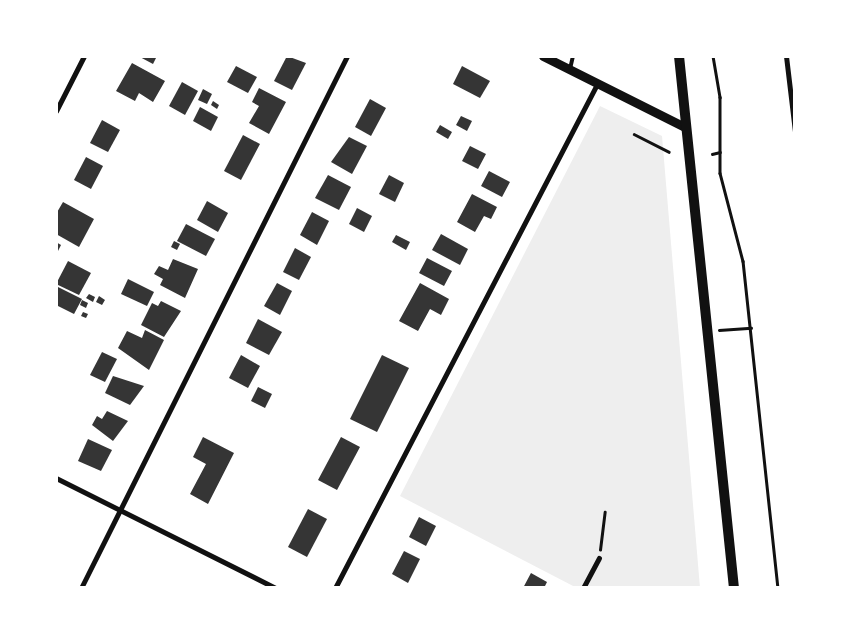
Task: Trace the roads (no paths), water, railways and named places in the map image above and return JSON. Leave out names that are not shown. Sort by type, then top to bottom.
[{"type":"main road","points":[[679,56],[734,588]]},
{"type":"street","points":[[56,111],[84,56]]},
{"type":"street","points":[[81,588],[347,56]]},
{"type":"street","points":[[543,56],[685,127]]},
{"type":"street","points":[[786,56],[795,132]]},
{"type":"street","points":[[336,588],[597,84]]},
{"type":"street","points":[[56,478],[276,588]]},
{"type":"street","points":[[583,588],[599,558]]},
{"type":"lane","points":[[570,69],[573,56]]}]
